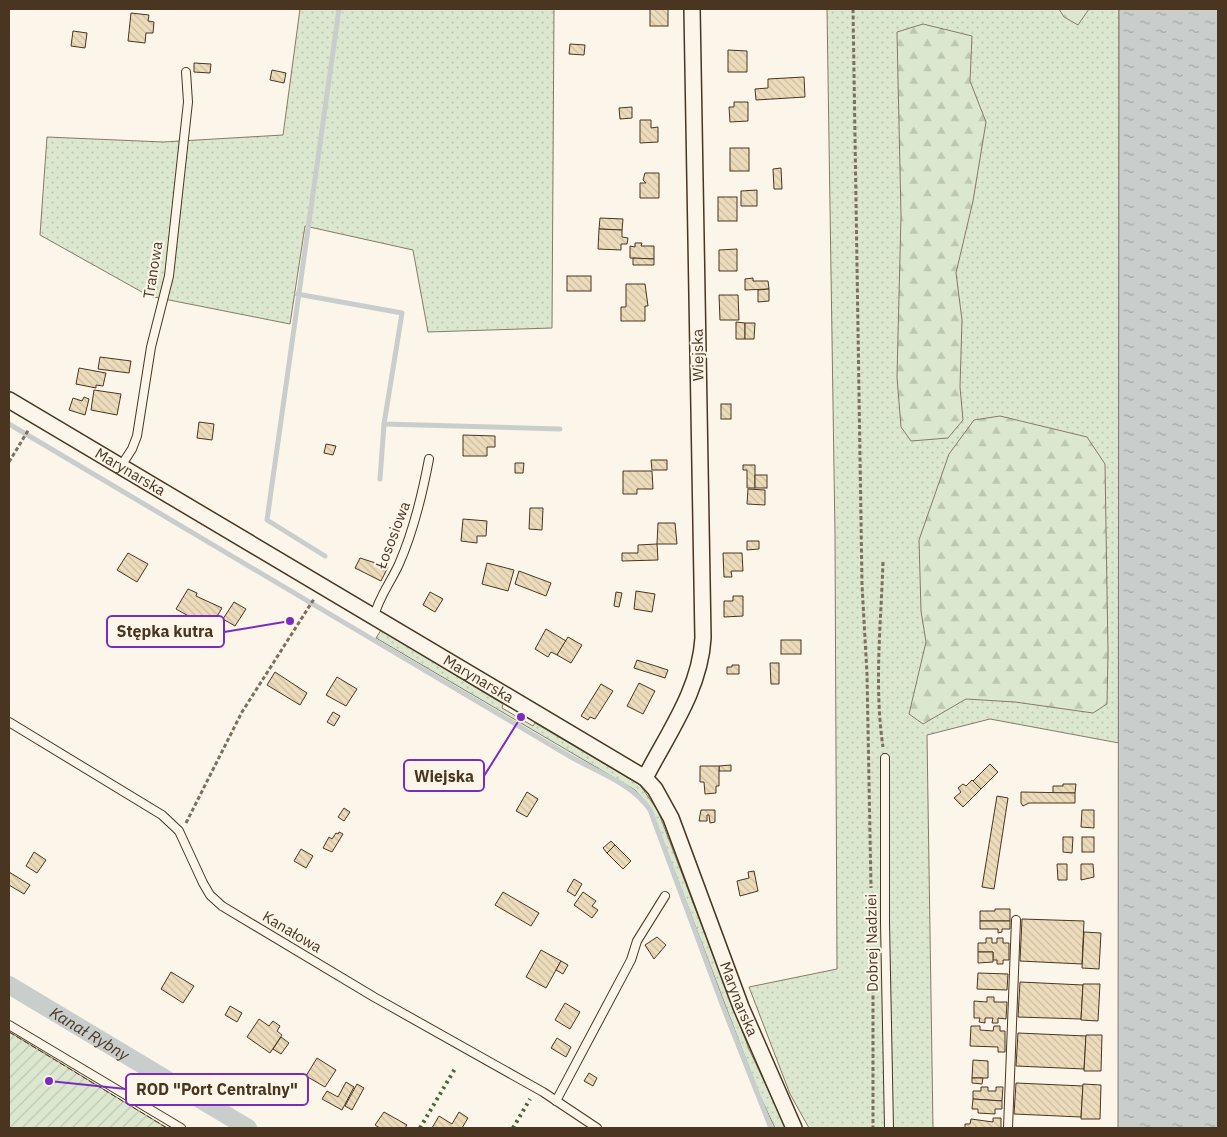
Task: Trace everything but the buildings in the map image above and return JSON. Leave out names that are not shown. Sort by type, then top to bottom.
[{"type":"street","name":"Wiejska","points":[[645,778],[693,685],[702,655],[692,9]]},
{"type":"street","name":"Marynarska","points":[[9,400],[645,778],[664,802],[671,818],[741,1008],[794,1128]]},
{"type":"lane","name":"Tranowa","points":[[121,466],[132,449],[137,436],[151,347],[169,276],[188,102],[186,72]]},
{"type":"lane","name":"Łososiowa","points":[[374,617],[376,608],[398,566],[413,530],[429,459]]},
{"type":"lane","name":"Kanałowa","points":[[9,722],[162,815],[179,831],[203,883],[210,895],[222,906],[374,997],[556,1101],[597,1128]]},
{"type":"lane","name":"Dobrej Nadziei","points":[[885,758],[885,923],[889,1128]]},
{"type":"lane","points":[[556,1101],[631,960],[637,941],[665,896]]},
{"type":"lane","points":[[1008,1128],[1016,920]]},
{"type":"lane","points":[[9,1025],[181,1128]]},
{"type":"path","points":[[853,9],[862,585],[867,674],[872,892]]},
{"type":"path","points":[[9,462],[29,429]]},
{"type":"path","points":[[883,562],[879,660],[881,731],[885,758]]},
{"type":"path","points":[[179,831],[188,821],[242,712],[315,598]]},
{"type":"path","points":[[873,982],[873,1128]]},
{"type":"green space","points":[[300,9],[554,9],[552,328],[428,332],[413,250],[305,226],[290,324],[149,296],[40,235],[47,137],[163,142],[283,135]]},
{"type":"green space","points":[[827,9],[1119,9],[1119,743],[990,719],[927,735],[933,1128],[809,1128],[790,1094],[749,987],[837,969],[835,535]]},
{"type":"green space","points":[[1059,9],[1089,9],[1078,25],[1064,17]]},
{"type":"green space","points":[[923,24],[972,36],[970,81],[986,122],[973,201],[956,273],[962,320],[960,387],[963,420],[948,438],[911,441],[901,427],[897,377],[901,216],[897,32]]},
{"type":"green space","points":[[1000,416],[1087,437],[1105,464],[1107,704],[1093,713],[1015,702],[966,699],[923,724],[909,714],[926,642],[921,611],[919,540],[949,454],[974,420]]},
{"type":"green space","points":[[381,630],[503,704],[502,708],[533,726],[535,723],[640,785],[658,811],[749,1049],[786,1128],[775,1128],[759,1094],[650,807],[635,790],[376,638]]},
{"type":"green space","points":[[9,1032],[13,1034],[167,1128],[9,1128]]},
{"type":"water","points":[[1119,9],[1218,9],[1218,1128],[1118,1128]]},
{"type":"waterway","points":[[325,556],[267,520],[339,9]]},
{"type":"waterway","points":[[297,294],[402,313],[384,424],[560,429]]},
{"type":"waterway","points":[[9,424],[571,757],[614,779],[643,801],[650,810],[722,1004],[771,1128]]},
{"type":"waterway","points":[[380,479],[384,424]]},
{"type":"waterway","name":"Kanał Rybny","points":[[9,985],[248,1128]]},
{"type":"hedge","points":[[420,1128],[456,1067]]},
{"type":"hedge","points":[[513,1128],[530,1099]]},
{"type":"fence","points":[[9,1032],[167,1128]]},
{"type":"place","name":"Stępka kutra","points":[[290,621]]},
{"type":"place","name":"Wiejska","points":[[521,717]]},
{"type":"place","name":"ROD \"Port Centralny\"","points":[[49,1081]]}]
